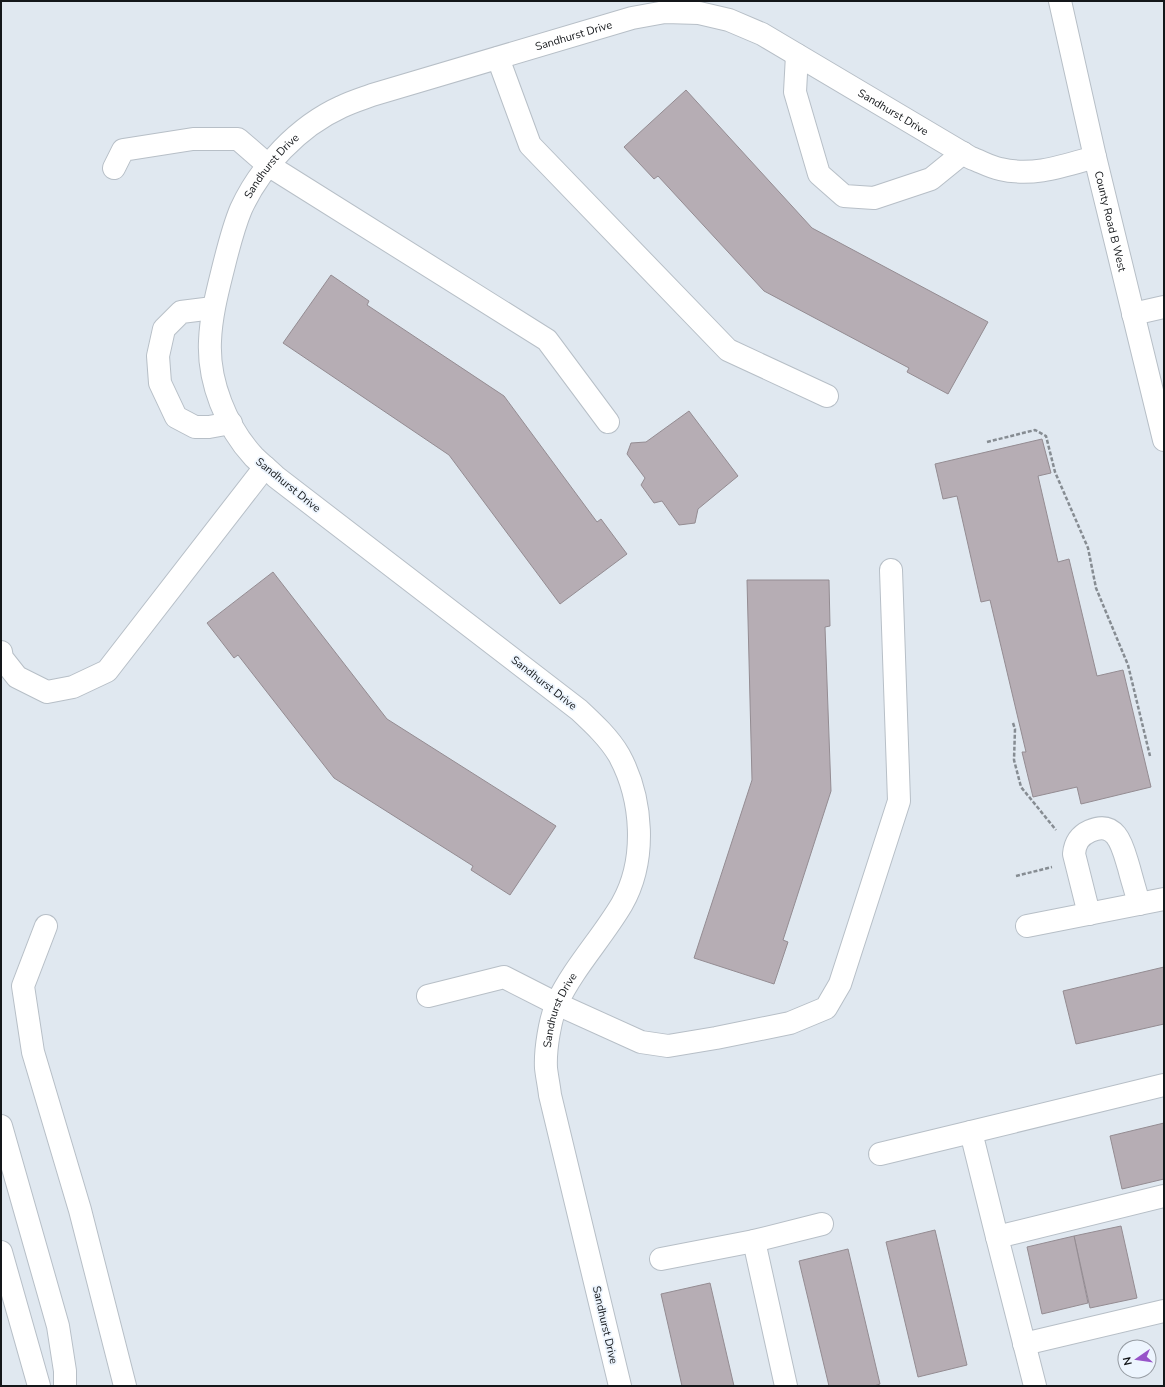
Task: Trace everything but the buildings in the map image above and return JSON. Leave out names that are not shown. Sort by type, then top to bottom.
[{"type":"main road","name":"County Road B West","points":[[1060,1],[1095,157],[1164,440]]},
{"type":"main road","name":"Sandhurst Drive","points":[[620,1386],[550,1095],[546,1067],[548,1035],[557,1004],[575,971],[610,923],[623,902],[633,875],[639,845],[638,814],[631,783],[618,755],[600,729],[579,710],[276,477],[254,457],[234,430],[220,401],[212,370],[210,342],[213,308],[230,241],[242,208],[259,177],[280,150],[307,127],[340,107],[372,95],[632,18],[665,12],[699,13],[729,20],[762,34],[963,153],[999,169],[1025,173],[1051,170],[1095,157]]},
{"type":"main road","points":[[797,55],[795,92],[819,174],[844,196],[874,198],[931,180],[963,153]]},
{"type":"main road","points":[[498,58],[530,145],[728,350],[827,396]]},
{"type":"main road","points":[[114,168],[123,150],[193,139],[238,139],[268,165],[547,340],[608,422]]},
{"type":"main road","points":[[1133,314],[1164,307]]},
{"type":"main road","points":[[213,308],[182,312],[164,329],[158,356],[160,383],[176,417],[195,428],[231,424]]},
{"type":"main road","points":[[1,652],[2,658],[17,677],[47,692],[73,688],[107,671],[266,467]]},
{"type":"main road","points":[[428,996],[504,977],[557,1004],[640,1042],[668,1046],[790,1023],[826,1008],[840,984],[899,801],[891,570]]},
{"type":"main road","points":[[1089,914],[1074,854],[1075,844],[1080,836],[1091,830],[1103,828],[1112,831],[1121,841],[1139,904]]},
{"type":"main road","points":[[1027,926],[1164,899]]},
{"type":"main road","points":[[46,926],[23,986],[33,1052],[80,1210],[125,1386]]},
{"type":"main road","points":[[880,1154],[1164,1085]]},
{"type":"main road","points":[[1,1126],[58,1326],[65,1371],[65,1386]]},
{"type":"main road","points":[[971,1132],[1034,1386]]},
{"type":"main road","points":[[997,1237],[1164,1196]]},
{"type":"main road","points":[[661,1259],[754,1241],[822,1224]]},
{"type":"main road","points":[[754,1241],[786,1386]]},
{"type":"main road","points":[[1,1252],[39,1386]]},
{"type":"main road","points":[[1024,1344],[1164,1311]]},
{"type":"path","points":[[987,442],[1035,430],[1046,436],[1055,472],[1088,548],[1096,588],[1128,665],[1150,756]]},
{"type":"path","points":[[1013,723],[1015,729],[1014,760],[1021,787],[1061,836]]}]
